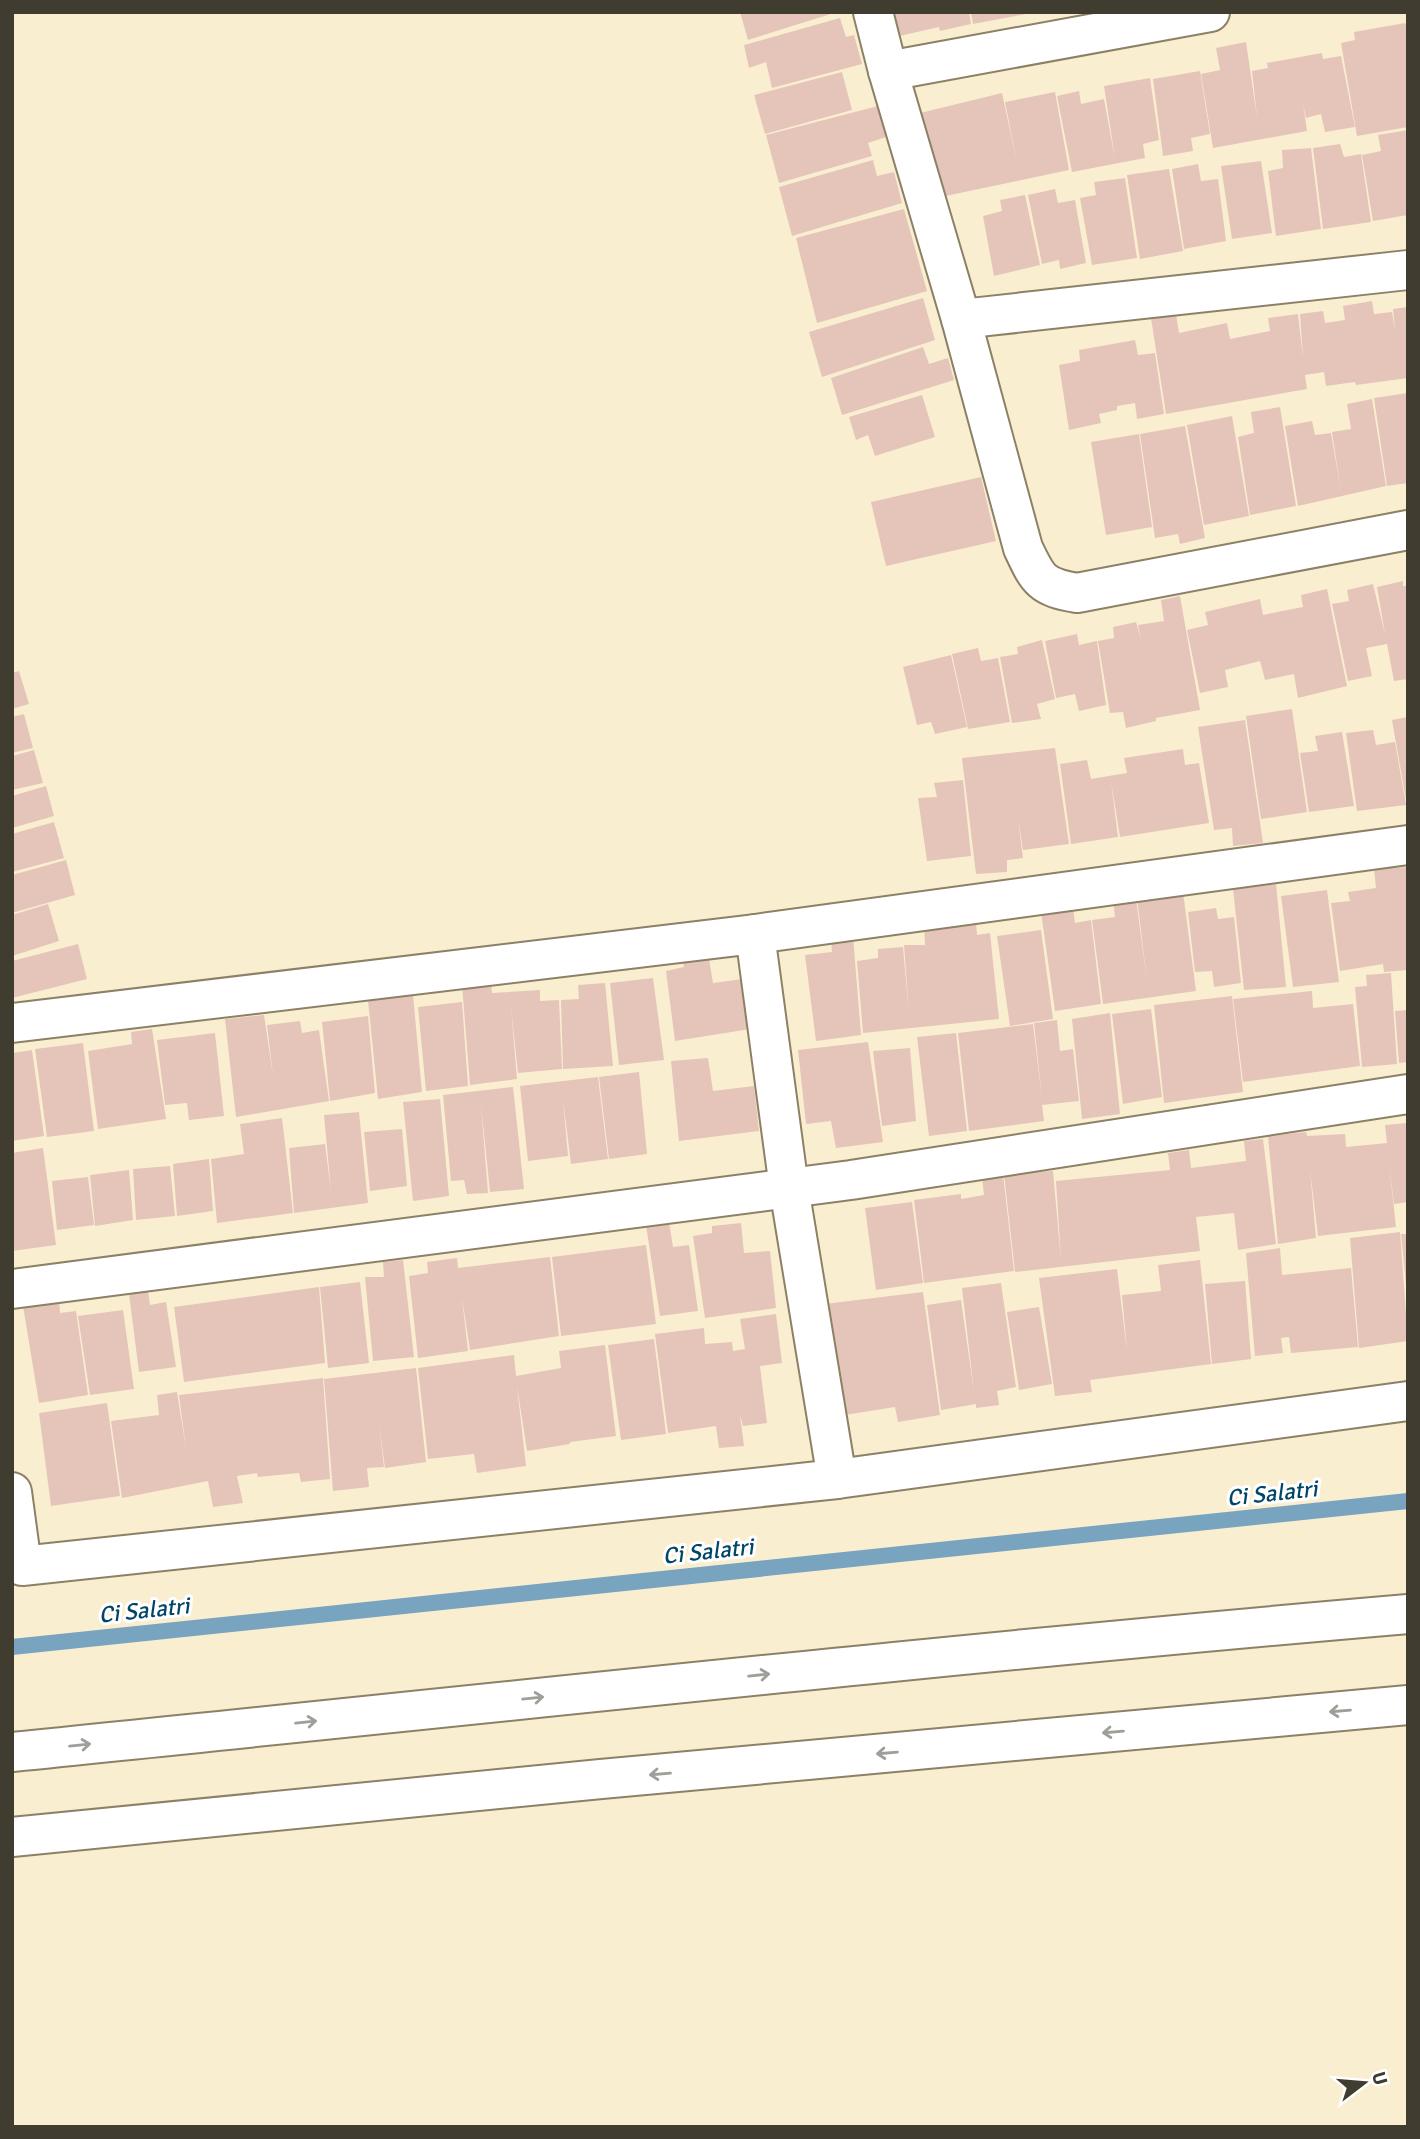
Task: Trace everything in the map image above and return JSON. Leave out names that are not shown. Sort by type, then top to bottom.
[{"type":"street","points":[[873,12],[1023,548],[1036,575],[1055,589],[1077,593],[1408,530]]},
{"type":"street","points":[[888,71],[1210,12]]},
{"type":"street","points":[[961,319],[1408,270]]},
{"type":"street","points":[[12,1023],[755,934],[1408,845]]},
{"type":"street","points":[[755,934],[789,1188],[837,1479]]},
{"type":"street","points":[[12,1289],[851,1180],[1408,1094]]},
{"type":"street","points":[[12,1492],[17,1567],[837,1479],[1408,1401]]},
{"type":"street","points":[[12,1752],[595,1691],[1408,1614]]},
{"type":"street","points":[[12,1838],[588,1781],[1408,1705]]},
{"type":"building","points":[[740,12],[834,12],[834,13],[748,40]]},
{"type":"building","points":[[890,12],[969,12],[971,24],[940,31],[939,27],[895,37]]},
{"type":"building","points":[[971,12],[1026,12],[1026,14],[973,24]]},
{"type":"building","points":[[840,18],[846,37],[854,35],[862,64],[772,88],[766,62],[749,68],[744,45]]},
{"type":"building","points":[[1405,23],[1408,31],[1408,127],[1357,136],[1341,43],[1355,40],[1354,32]]},
{"type":"building","points":[[1246,42],[1257,117],[1252,71],[1268,68],[1267,63],[1322,53],[1323,59],[1341,56],[1355,127],[1325,132],[1321,114],[1306,118],[1303,103],[1307,131],[1213,148],[1201,74],[1220,70],[1216,48]]},
{"type":"building","points":[[1200,71],[1210,134],[1191,138],[1193,151],[1163,156],[1153,79]]},
{"type":"building","points":[[842,72],[852,110],[765,134],[754,95]]},
{"type":"building","points":[[1150,78],[1159,140],[1143,144],[1145,158],[1072,172],[1057,96],[1079,91],[1081,104],[1104,99],[1115,159],[1104,86]]},
{"type":"building","points":[[1055,92],[1069,170],[936,198],[916,114],[1002,93],[1017,162],[1005,102]]},
{"type":"building","points":[[878,106],[886,137],[868,143],[872,156],[779,183],[766,135]]},
{"type":"building","points":[[1408,130],[1408,215],[1373,221],[1362,155],[1381,151],[1378,135]]},
{"type":"building","points":[[1340,144],[1344,157],[1361,154],[1371,222],[1323,229],[1313,148]]},
{"type":"building","points":[[1311,148],[1321,229],[1276,236],[1268,171],[1283,168],[1282,150]]},
{"type":"building","points":[[873,160],[877,176],[894,172],[902,203],[792,236],[779,187]]},
{"type":"building","points":[[1261,161],[1272,233],[1232,239],[1221,166]]},
{"type":"building","points":[[1198,164],[1201,181],[1218,179],[1226,241],[1184,249],[1172,169]]},
{"type":"building","points":[[1169,169],[1183,251],[1140,259],[1127,175]]},
{"type":"building","points":[[1125,178],[1137,258],[1092,265],[1080,198],[1096,195],[1094,182]]},
{"type":"building","points":[[1055,189],[1058,203],[1075,200],[1086,263],[1060,269],[1059,260],[1042,264],[1028,195]]},
{"type":"building","points":[[1025,195],[1040,265],[994,276],[983,216],[1002,211],[1000,200]]},
{"type":"building","points":[[904,209],[927,291],[817,323],[796,238]]},
{"type":"building","points":[[923,298],[935,340],[822,377],[809,332]]},
{"type":"building","points":[[1372,301],[1374,314],[1392,312],[1395,331],[1393,309],[1408,307],[1408,378],[1326,386],[1324,372],[1305,375],[1307,389],[1166,414],[1151,318],[1176,314],[1179,333],[1227,323],[1230,339],[1270,331],[1268,318],[1298,314],[1303,358],[1300,314],[1323,311],[1325,323],[1345,320],[1343,306]]},
{"type":"building","points":[[1135,340],[1138,355],[1155,353],[1164,414],[1137,419],[1135,403],[1117,406],[1117,410],[1099,414],[1101,423],[1069,430],[1059,365],[1080,361],[1079,350]]},
{"type":"building","points":[[923,347],[929,364],[948,358],[954,380],[842,415],[831,378]]},
{"type":"building","points":[[1408,393],[1408,483],[1387,486],[1374,398]]},
{"type":"building","points":[[922,395],[935,437],[875,456],[868,435],[856,440],[849,417]]},
{"type":"building","points":[[1372,399],[1386,486],[1298,506],[1285,426],[1312,421],[1315,435],[1331,433],[1341,491],[1332,432],[1351,429],[1347,404]]},
{"type":"building","points":[[1280,407],[1296,506],[1250,515],[1238,437],[1254,433],[1251,412]]},
{"type":"building","points":[[1232,416],[1249,516],[1204,525],[1187,425]]},
{"type":"building","points":[[1185,426],[1205,538],[1180,544],[1178,534],[1155,538],[1140,434]]},
{"type":"building","points":[[1139,434],[1152,527],[1106,535],[1091,442]]},
{"type":"building","points":[[981,477],[996,541],[886,566],[871,502]]},
{"type":"building","points":[[1403,581],[1403,586],[1408,586],[1408,679],[1394,681],[1387,644],[1366,648],[1372,676],[1348,681],[1332,604],[1349,601],[1347,590],[1373,584],[1385,634],[1377,587]]},
{"type":"building","points":[[1327,589],[1347,686],[1298,698],[1294,674],[1265,680],[1260,661],[1225,670],[1228,687],[1200,693],[1187,630],[1208,625],[1205,612],[1260,599],[1263,615],[1303,607],[1301,595]]},
{"type":"building","points":[[1180,596],[1200,710],[1156,718],[1156,721],[1126,728],[1123,712],[1110,713],[1098,641],[1114,638],[1113,627],[1136,622],[1141,639],[1138,625],[1164,621],[1161,600]]},
{"type":"building","points":[[1077,634],[1079,645],[1097,641],[1106,705],[1079,711],[1075,694],[1056,698],[1045,641]]},
{"type":"building","points":[[1042,640],[1055,699],[1037,704],[1041,719],[1012,723],[1000,657],[1018,654],[1017,647]]},
{"type":"building","points":[[978,648],[981,661],[998,658],[1010,722],[968,729],[952,654]]},
{"type":"building","points":[[951,655],[967,727],[935,734],[931,722],[917,725],[903,667]]},
{"type":"building","points":[[19,671],[29,704],[12,709],[12,673]]},
{"type":"building","points":[[1292,709],[1307,812],[1261,819],[1246,716]]},
{"type":"building","points":[[24,714],[33,748],[12,753],[12,717]]},
{"type":"building","points":[[1408,717],[1408,799],[1406,800],[1392,720]]},
{"type":"building","points":[[1245,720],[1263,843],[1233,846],[1232,828],[1214,830],[1198,727]]},
{"type":"building","points":[[1373,730],[1376,745],[1395,742],[1406,805],[1357,811],[1346,733]]},
{"type":"building","points":[[1342,732],[1354,806],[1309,812],[1300,753],[1318,751],[1315,736]]},
{"type":"building","points":[[1055,748],[1069,844],[1023,850],[1018,818],[1023,858],[1007,860],[1007,872],[976,874],[962,758]]},
{"type":"building","points":[[1183,749],[1185,765],[1199,763],[1209,823],[1120,837],[1111,781],[1118,837],[1071,844],[1060,764],[1087,760],[1091,779],[1127,773],[1124,758]]},
{"type":"building","points":[[34,750],[43,783],[12,790],[12,756]]},
{"type":"building","points":[[963,780],[971,856],[927,861],[918,798],[937,797],[934,783]]},
{"type":"building","points":[[46,786],[54,816],[12,828],[12,796]]},
{"type":"building","points":[[54,822],[64,858],[12,872],[12,834]]},
{"type":"building","points":[[66,860],[75,895],[12,913],[12,875]]},
{"type":"building","points":[[1408,867],[1408,970],[1384,972],[1383,964],[1340,971],[1331,903],[1350,901],[1348,892],[1376,888],[1374,869]]},
{"type":"building","points":[[1276,884],[1286,987],[1244,990],[1233,889]]},
{"type":"building","points":[[1327,890],[1339,982],[1293,987],[1281,896]]},
{"type":"building","points":[[1183,892],[1196,991],[1103,1004],[1092,920],[1115,917],[1113,901],[1136,899],[1147,981],[1137,898]]},
{"type":"building","points":[[48,904],[59,941],[12,956],[12,915]]},
{"type":"building","points":[[1073,907],[1075,923],[1091,920],[1101,1004],[1055,1011],[1041,912]]},
{"type":"building","points":[[1216,908],[1218,919],[1234,917],[1241,983],[1214,987],[1212,971],[1195,972],[1188,912]]},
{"type":"building","points":[[976,921],[977,935],[990,933],[999,1019],[863,1033],[857,961],[878,958],[878,949],[903,947],[909,1014],[904,945],[925,945],[924,924]]},
{"type":"building","points":[[1041,930],[1053,1019],[1010,1026],[997,936]]},
{"type":"building","points":[[853,936],[861,1035],[816,1041],[805,955],[832,952],[831,938]]},
{"type":"building","points":[[78,944],[87,979],[12,998],[12,961]]},
{"type":"building","points":[[708,953],[713,983],[743,979],[750,1029],[675,1041],[666,971],[684,967],[682,957]]},
{"type":"building","points":[[1391,973],[1397,1064],[1362,1067],[1355,987],[1367,986],[1366,975]]},
{"type":"building","points":[[653,978],[664,1060],[619,1065],[610,983]]},
{"type":"building","points":[[491,982],[492,993],[540,990],[540,1001],[559,1000],[562,1069],[518,1073],[511,1007],[517,1079],[470,1085],[462,985]]},
{"type":"building","points":[[605,983],[613,1066],[563,1069],[561,1000],[579,999],[578,985]]},
{"type":"building","points":[[1312,991],[1313,1008],[1353,1004],[1360,1066],[1243,1082],[1233,999]]},
{"type":"building","points":[[413,995],[422,1092],[378,1099],[368,1000]]},
{"type":"building","points":[[1232,996],[1243,1092],[1164,1103],[1154,1005]]},
{"type":"building","points":[[462,1002],[468,1086],[426,1091],[418,1007]]},
{"type":"building","points":[[1151,1009],[1162,1097],[1123,1104],[1112,1014]]},
{"type":"building","points":[[1408,1010],[1408,1062],[1399,1063],[1395,1011]]},
{"type":"building","points":[[1110,1013],[1120,1114],[1082,1119],[1072,1019]]},
{"type":"building","points":[[264,1015],[273,1076],[267,1025],[300,1021],[302,1033],[319,1030],[329,1101],[236,1117],[225,1019]]},
{"type":"building","points":[[368,1016],[375,1093],[330,1101],[322,1022]]},
{"type":"building","points":[[1057,1020],[1060,1051],[1073,1049],[1079,1101],[1042,1105],[1044,1121],[969,1131],[958,1033],[1033,1024],[1042,1099],[1034,1023]]},
{"type":"building","points":[[152,1029],[166,1119],[98,1129],[88,1051],[132,1044],[131,1032]]},
{"type":"building","points":[[215,1033],[224,1116],[189,1120],[187,1103],[165,1105],[157,1040]]},
{"type":"building","points":[[956,1033],[967,1131],[929,1136],[917,1037]]},
{"type":"building","points":[[868,1042],[883,1142],[836,1148],[831,1121],[806,1124],[798,1050]]},
{"type":"building","points":[[83,1043],[94,1131],[47,1137],[35,1049]]},
{"type":"building","points":[[910,1048],[916,1121],[882,1126],[873,1051]]},
{"type":"building","points":[[32,1050],[44,1136],[12,1141],[12,1053]]},
{"type":"building","points":[[708,1058],[713,1091],[754,1086],[759,1131],[679,1141],[671,1061]]},
{"type":"building","points":[[639,1072],[647,1154],[609,1159],[599,1077]]},
{"type":"building","points":[[598,1077],[608,1159],[571,1164],[563,1100],[568,1156],[528,1161],[520,1086]]},
{"type":"building","points":[[513,1087],[524,1189],[490,1192],[481,1105],[488,1193],[467,1194],[464,1180],[451,1181],[443,1095]]},
{"type":"building","points":[[440,1099],[449,1196],[413,1201],[403,1102]]},
{"type":"building","points":[[359,1112],[368,1203],[294,1213],[289,1148],[325,1144],[331,1191],[324,1115]]},
{"type":"building","points":[[282,1118],[293,1213],[217,1223],[211,1159],[244,1154],[240,1124]]},
{"type":"building","points":[[1408,1123],[1408,1202],[1394,1204],[1389,1164],[1396,1227],[1318,1236],[1310,1170],[1316,1238],[1278,1244],[1268,1136],[1306,1132],[1307,1136],[1345,1134],[1346,1147],[1387,1143],[1385,1125]]},
{"type":"building","points":[[402,1129],[407,1186],[370,1191],[364,1132]]},
{"type":"building","points":[[1263,1139],[1276,1244],[1238,1250],[1234,1213],[1196,1217],[1200,1251],[1015,1272],[1004,1174],[1053,1171],[1061,1260],[1056,1181],[1170,1170],[1168,1153],[1189,1150],[1191,1168],[1246,1161],[1244,1141]]},
{"type":"building","points":[[43,1148],[56,1245],[12,1251],[12,1153]]},
{"type":"building","points":[[209,1159],[213,1211],[177,1216],[173,1164]]},
{"type":"building","points":[[170,1166],[175,1216],[136,1220],[133,1169]]},
{"type":"building","points":[[129,1170],[133,1220],[95,1226],[90,1175]]},
{"type":"building","points":[[1003,1174],[1014,1271],[924,1283],[914,1200],[961,1194],[961,1199],[984,1195],[982,1177]]},
{"type":"building","points":[[88,1177],[94,1225],[57,1230],[52,1181]]},
{"type":"building","points":[[912,1202],[923,1283],[876,1290],[865,1208]]},
{"type":"building","points":[[669,1222],[673,1247],[689,1245],[698,1311],[660,1316],[646,1225]]},
{"type":"building","points":[[741,1223],[744,1253],[770,1251],[776,1308],[705,1318],[693,1236],[712,1233],[712,1226]]},
{"type":"building","points":[[1400,1232],[1408,1341],[1359,1348],[1350,1238]]},
{"type":"building","points":[[1401,1234],[1408,1234],[1408,1284],[1406,1284]]},
{"type":"building","points":[[646,1245],[656,1324],[561,1336],[552,1257]]},
{"type":"building","points":[[1280,1248],[1282,1275],[1351,1268],[1358,1347],[1291,1353],[1289,1337],[1281,1338],[1283,1353],[1255,1356],[1246,1253]]},
{"type":"building","points":[[550,1257],[559,1336],[470,1350],[462,1298],[468,1351],[418,1358],[409,1276],[428,1273],[427,1262],[457,1258],[458,1268]]},
{"type":"building","points":[[403,1260],[414,1357],[373,1361],[365,1277],[384,1277],[383,1262]]},
{"type":"building","points":[[1200,1260],[1211,1364],[1090,1380],[1092,1392],[1055,1396],[1039,1278],[1117,1269],[1127,1351],[1122,1295],[1161,1291],[1158,1265]]},
{"type":"building","points":[[1245,1281],[1251,1359],[1212,1364],[1205,1284]]},
{"type":"building","points":[[360,1282],[369,1363],[328,1368],[320,1287]]},
{"type":"building","points":[[1001,1283],[1016,1387],[997,1391],[999,1405],[976,1408],[976,1404],[941,1410],[927,1305],[961,1300],[974,1392],[962,1288]]},
{"type":"building","points":[[319,1287],[325,1363],[184,1382],[174,1307]]},
{"type":"building","points":[[148,1291],[150,1305],[166,1302],[176,1367],[139,1372],[129,1294]]},
{"type":"building","points":[[923,1292],[940,1415],[898,1422],[895,1407],[838,1416],[825,1304]]},
{"type":"building","points":[[59,1300],[60,1313],[76,1311],[88,1395],[39,1403],[23,1306]]},
{"type":"building","points":[[1039,1307],[1052,1384],[1019,1390],[1007,1312]]},
{"type":"building","points":[[123,1310],[134,1389],[90,1395],[78,1316]]},
{"type":"building","points":[[776,1314],[782,1363],[760,1366],[767,1423],[743,1426],[740,1415],[744,1446],[719,1448],[716,1426],[668,1433],[655,1334],[704,1328],[705,1344],[732,1342],[733,1351],[745,1349],[740,1319]]},
{"type":"building","points":[[654,1339],[666,1434],[621,1440],[608,1345]]},
{"type":"building","points":[[605,1345],[616,1436],[527,1451],[517,1386],[526,1466],[477,1473],[474,1454],[428,1459],[418,1368],[514,1355],[516,1376],[561,1368],[559,1351]]},
{"type":"building","points":[[416,1368],[426,1462],[385,1468],[379,1424],[384,1467],[367,1468],[369,1487],[333,1491],[324,1379]]},
{"type":"building","points":[[323,1378],[330,1479],[301,1482],[299,1473],[237,1476],[243,1503],[213,1507],[208,1481],[122,1498],[111,1421],[159,1415],[157,1395],[177,1392],[186,1449],[179,1395]]},
{"type":"building","points":[[107,1403],[120,1496],[51,1506],[39,1413]]},
{"type":"waterway","name":"Ci Salatri","points":[[12,1647],[1408,1501]]}]
